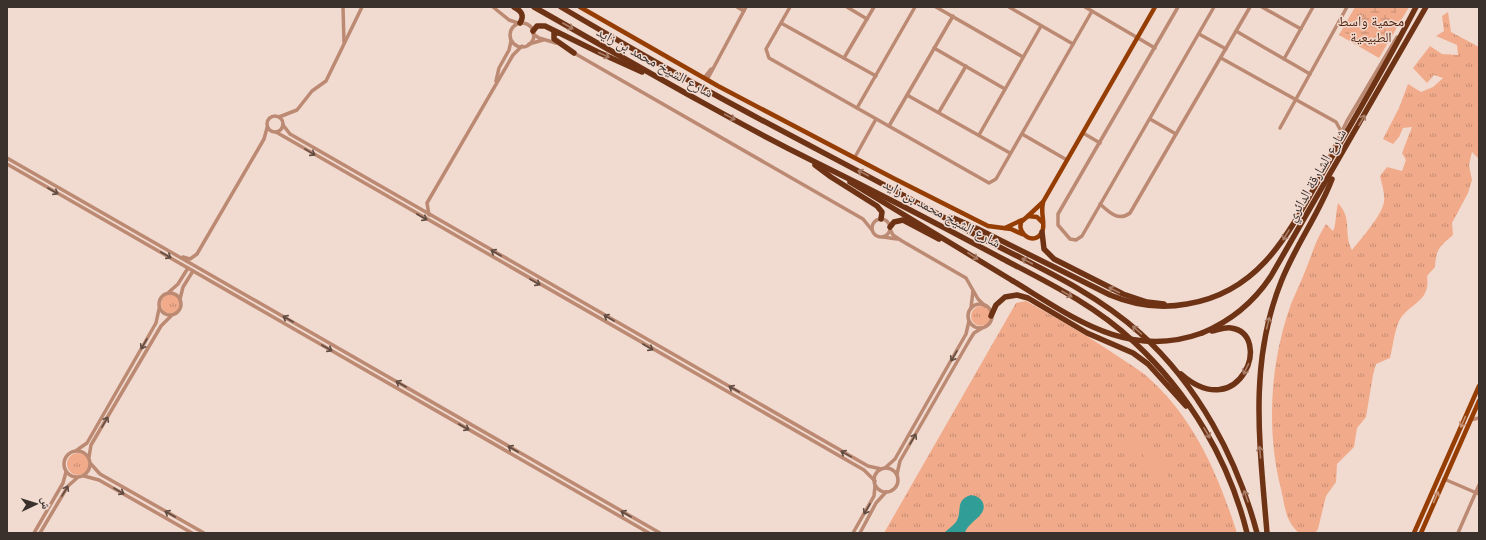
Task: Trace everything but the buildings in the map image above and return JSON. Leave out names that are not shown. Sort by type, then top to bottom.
[{"type":"highway","points":[[514,7],[522,14],[520,23]]},
{"type":"highway","name":"شارع الشيخ محمد بن زايد","points":[[534,7],[662,80],[809,159],[1036,276],[1096,311],[1124,332],[1154,362],[1182,396],[1199,420],[1227,473],[1247,533]]},
{"type":"highway","name":"شارع الشيخ محمد بن زايد","points":[[561,7],[710,93],[928,207],[1059,278],[1107,307],[1140,333],[1170,364],[1198,402],[1221,439],[1245,492],[1257,533]]},
{"type":"highway","name":"شارع الشارقة الدائري","points":[[1193,303],[1215,297],[1245,281],[1262,266],[1284,240],[1416,7]]},
{"type":"highway","name":"شارع الشارقة الدائري","points":[[1202,333],[1235,315],[1262,289],[1276,270],[1426,7]]},
{"type":"highway","points":[[533,33],[538,26],[542,25],[600,54],[662,80]]},
{"type":"highway","points":[[558,33],[554,33],[554,39],[574,53]]},
{"type":"highway","points":[[809,159],[831,177],[878,206],[882,212],[880,220]]},
{"type":"highway","points":[[1267,533],[1258,414],[1259,374],[1263,347],[1281,282],[1331,182],[1336,166]]},
{"type":"highway","points":[[844,177],[864,192],[960,247],[1076,319],[1114,336],[1154,342],[1174,341],[1202,333],[1231,328],[1239,331],[1246,337],[1250,344],[1250,358],[1246,371],[1237,382],[1220,390],[1204,389],[1191,383],[1170,364]]},
{"type":"highway","points":[[928,207],[975,227],[1119,299],[1155,307],[1193,303]]},
{"type":"highway","points":[[890,228],[894,222],[903,220],[948,244],[960,247]]},
{"type":"highway","points":[[1042,232],[1043,246],[1051,257],[1115,291],[1148,302],[1193,303]]},
{"type":"highway","points":[[992,316],[996,305],[1005,297],[1017,295],[1028,298],[1078,328],[1125,348],[1141,358],[1163,379],[1199,420]]},
{"type":"main road","points":[[1004,228],[1022,220],[1037,210],[1043,202],[1155,7]]},
{"type":"main road","points":[[582,8],[706,79],[988,226],[1013,230],[1027,238],[1032,239],[1038,237],[1042,232],[1041,212],[1043,202]]},
{"type":"main road","points":[[1028,216],[1037,216],[1042,223]]},
{"type":"main road","points":[[1022,220],[1020,228],[1022,234]]},
{"type":"main road","points":[[1414,533],[1479,386]]},
{"type":"main road","points":[[1421,533],[1479,401]]},
{"type":"street","points":[[343,7],[344,44]]},
{"type":"street","points":[[179,257],[190,259],[197,254],[264,139],[267,128],[266,123],[269,118],[274,116],[279,117],[297,110],[312,91],[326,81],[362,7]]},
{"type":"street","points":[[493,7],[512,22],[527,24],[533,33],[574,53],[863,219],[875,235],[902,241]]},
{"type":"street","points":[[706,79],[745,9],[737,7]]},
{"type":"street","points":[[790,7],[766,49],[767,56],[987,182],[996,179],[1092,11]]},
{"type":"street","points":[[847,7],[867,19]]},
{"type":"street","points":[[844,58],[874,7]]},
{"type":"street","points":[[858,108],[915,7]]},
{"type":"street","points":[[936,7],[1023,57]]},
{"type":"street","points":[[1009,7],[1073,44]]},
{"type":"street","points":[[1085,7],[1155,48]]},
{"type":"street","points":[[1178,7],[1061,212],[1059,220],[1061,228],[1070,239],[1080,238],[1214,7]]},
{"type":"street","points":[[1100,204],[1116,216],[1123,216],[1130,213],[1250,7]]},
{"type":"street","points":[[1262,7],[1301,29]]},
{"type":"street","points":[[1284,58],[1313,7]]},
{"type":"street","points":[[1280,128],[1347,7]]},
{"type":"street","points":[[889,126],[953,16]]},
{"type":"street","points":[[493,90],[499,68],[509,50],[511,40],[507,18]]},
{"type":"street","points":[[781,22],[876,76]]},
{"type":"street","points":[[1324,170],[1347,121],[1381,63],[1408,22]]},
{"type":"street","points":[[510,31],[513,26],[520,23]]},
{"type":"street","points":[[979,135],[1041,26]]},
{"type":"street","points":[[1236,31],[1310,74]]},
{"type":"street","points":[[528,44],[532,40],[533,33]]},
{"type":"street","points":[[1199,34],[1226,49]]},
{"type":"street","points":[[511,40],[516,45],[522,46]]},
{"type":"street","points":[[416,208],[427,203],[513,55],[522,46],[546,40]]},
{"type":"street","points":[[934,48],[1005,89]]},
{"type":"street","points":[[1221,58],[1336,122],[1342,132]]},
{"type":"street","points":[[939,112],[966,66]]},
{"type":"street","points":[[907,95],[1010,153]]},
{"type":"street","points":[[279,117],[290,134],[416,208],[868,466],[892,470],[897,474]]},
{"type":"street","points":[[855,157],[876,119]]},
{"type":"street","points":[[1150,119],[1176,134]]},
{"type":"street","points":[[1336,122],[1347,121]]},
{"type":"street","points":[[276,132],[281,129],[283,125]]},
{"type":"street","points":[[267,128],[271,132],[276,132],[867,472],[881,491],[886,492]]},
{"type":"street","points":[[1083,133],[1100,143]]},
{"type":"street","points":[[1022,134],[1067,160]]},
{"type":"street","points":[[7,158],[660,533]]},
{"type":"street","points":[[7,164],[649,533]]},
{"type":"street","points":[[39,183],[39,180],[42,178]]},
{"type":"street","points":[[427,203],[429,215]]},
{"type":"street","points":[[860,533],[876,503],[886,492],[896,488],[900,461],[974,333],[990,323],[992,316],[990,310],[985,306],[963,276],[902,241],[894,235],[887,221],[863,219]]},
{"type":"street","points":[[872,230],[873,224],[880,220]]},
{"type":"street","points":[[883,237],[888,234],[890,228]]},
{"type":"street","points":[[188,268],[178,284],[159,300],[158,319],[152,330],[86,443],[70,453],[65,458],[64,465],[66,471],[72,476],[99,480],[192,533]]},
{"type":"street","points":[[193,271],[183,287],[180,299],[180,309],[161,326],[95,438],[90,449],[89,457],[91,464],[100,474],[204,533]]},
{"type":"street","points":[[853,533],[874,496],[876,474],[893,462],[966,334],[969,321],[968,314],[971,308],[974,290]]},
{"type":"street","points":[[168,293],[175,294],[180,299]]},
{"type":"street","points":[[564,298],[563,296],[566,294]]},
{"type":"street","points":[[971,308],[978,305],[985,306]]},
{"type":"street","points":[[159,308],[163,313],[171,316]]},
{"type":"street","points":[[969,321],[973,326],[982,328]]},
{"type":"street","points":[[749,404],[753,403],[753,400]]},
{"type":"street","points":[[440,413],[444,412],[443,408]]},
{"type":"street","points":[[1470,420],[1479,417],[1476,408]]},
{"type":"street","points":[[77,450],[84,452],[89,457]]},
{"type":"street","points":[[40,533],[68,486],[89,471],[91,464]]},
{"type":"street","points":[[34,533],[63,483],[66,471]]},
{"type":"street","points":[[1444,478],[1477,493]]},
{"type":"street","points":[[1458,533],[1477,493],[1479,485]]},
{"type":"green space","name":"محمية واسط الطبيعية","points":[[1355,7],[1409,7],[1379,58],[1339,35]]},
{"type":"green space","name":"محمية واسط الطبيعية","points":[[1370,7],[1398,7],[1383,46],[1375,50],[1350,39],[1345,32],[1364,17]]},
{"type":"green space","points":[[1448,12],[1451,32],[1479,47],[1479,159],[1472,152],[1469,165],[1472,180],[1468,193],[1452,223],[1453,235],[1440,248],[1436,256],[1435,267],[1427,276],[1426,292],[1399,321],[1390,358],[1376,364],[1366,417],[1357,428],[1354,447],[1337,464],[1336,482],[1326,496],[1318,529],[1315,533],[1299,533],[1294,528],[1286,513],[1276,466],[1273,443],[1272,396],[1278,349],[1284,326],[1291,304],[1319,236],[1326,224],[1333,231],[1338,203],[1343,209],[1347,221],[1349,244],[1352,250],[1371,227],[1384,202],[1380,176],[1387,167],[1402,171],[1406,160],[1402,153],[1412,127],[1403,128],[1399,137],[1393,144],[1383,139],[1399,108],[1408,84],[1421,92],[1433,87],[1443,78],[1434,75],[1427,83],[1413,68],[1430,46],[1442,54],[1458,55],[1457,45],[1436,36],[1444,31],[1442,16]]},
{"type":"green space","points":[[171,294],[178,297],[181,304],[178,311],[171,314],[164,311],[161,304],[164,297]]},
{"type":"green space","points":[[1026,301],[1089,337],[1135,368],[1149,378],[1168,397],[1193,432],[1204,451],[1214,471],[1237,533],[884,533],[1016,303]]},
{"type":"green space","points":[[981,306],[988,309],[991,316],[988,323],[981,326],[974,323],[971,316],[974,309]]},
{"type":"green space","points":[[1028,432],[1042,433],[1046,441],[1031,441],[1030,446],[1024,439]]},
{"type":"green space","points":[[1132,438],[1146,445],[1157,455],[1165,467],[1168,482],[1160,482],[1153,463],[1145,462],[1144,454],[1141,453],[1137,455],[1138,451],[1128,448],[1127,444]]},
{"type":"green space","points":[[74,453],[82,453],[89,460],[89,468],[82,475],[74,475],[67,468],[67,460]]},
{"type":"green space","points":[[1018,521],[1020,533],[1001,533],[1007,522]]},
{"type":"water","points":[[971,495],[982,501],[984,506],[981,514],[970,525],[965,533],[944,533],[956,522],[962,500]]}]
